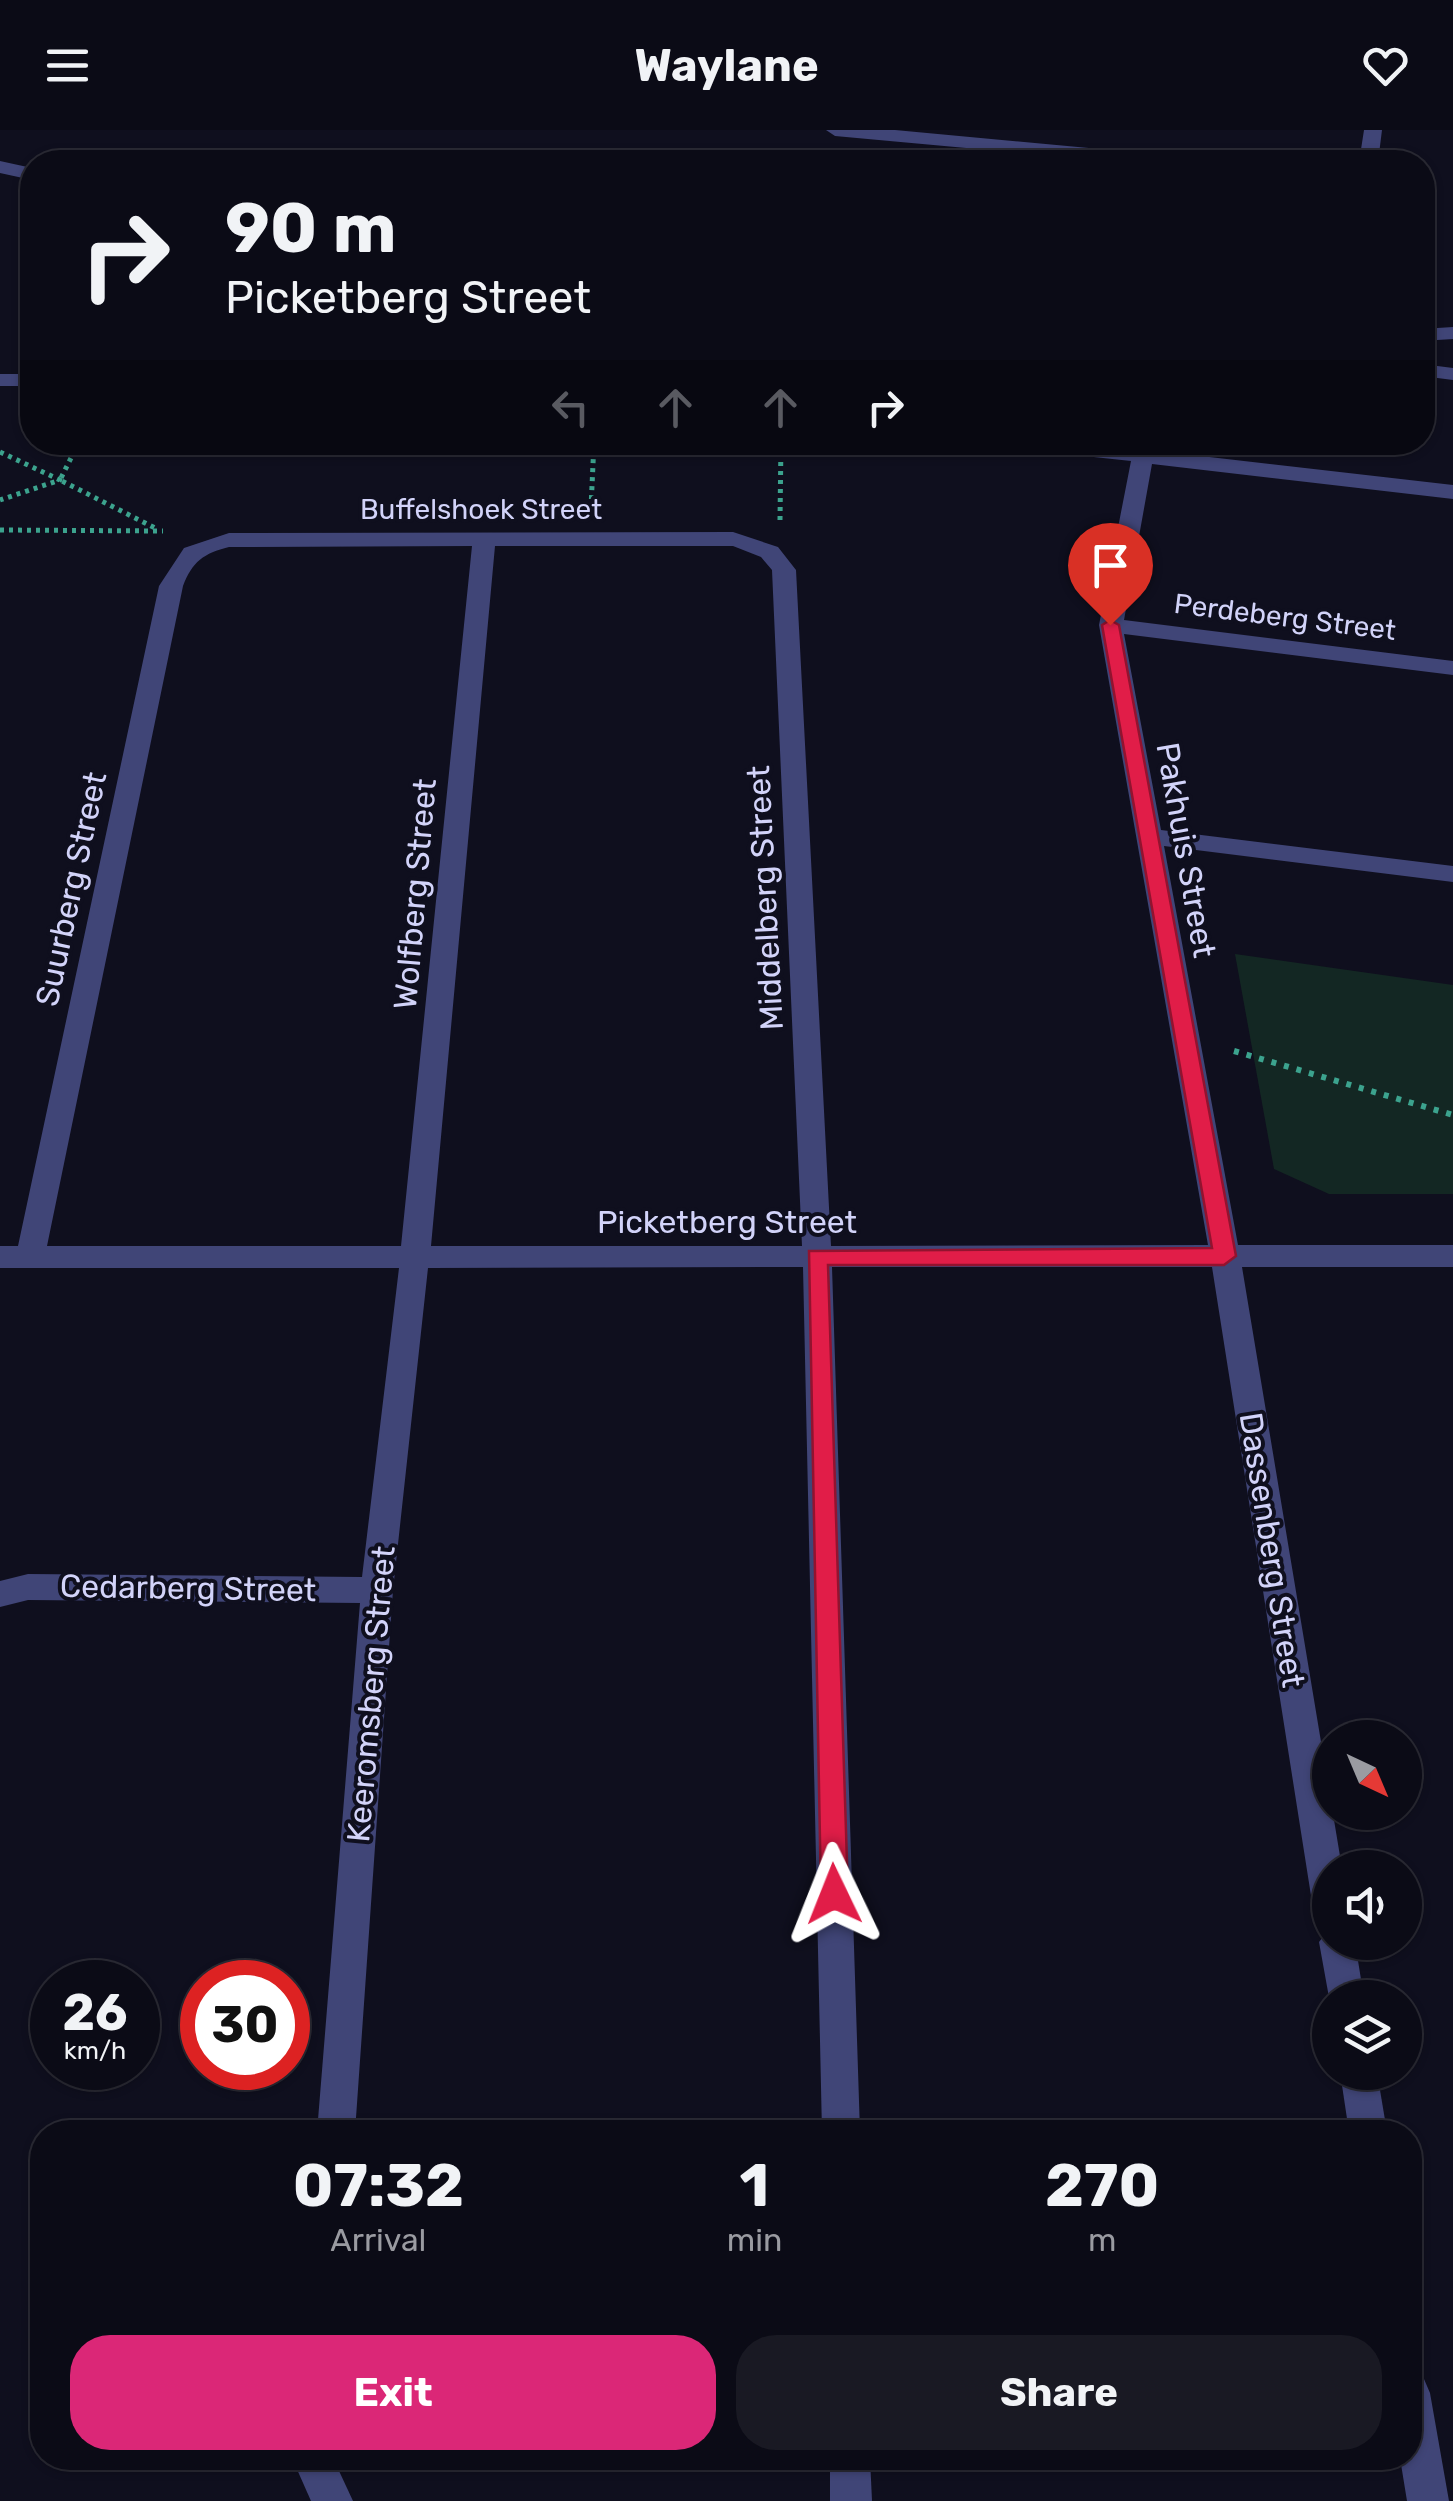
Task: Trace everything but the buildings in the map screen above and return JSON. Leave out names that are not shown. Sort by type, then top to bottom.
[{"type":"street","points":[[835,130],[1048,150]]},
{"type":"street","points":[[1134,455],[1453,492]]},
{"type":"street","name":"Pakhuis Street","points":[[1143,456],[1110,625],[1224,1256]]},
{"type":"street","name":"Wolfberg Street","points":[[415,1256],[484,539]]},
{"type":"street","name":"Buffelshoek Street","points":[[200,546],[229,540],[733,539],[762,546]]},
{"type":"street","name":"Suurberg Street","points":[[15,1257],[171,586],[181,560],[200,546]]},
{"type":"street","name":"Middelberg Street","points":[[762,546],[778,557],[784,570],[817,1257],[841,2120]]},
{"type":"street","name":"Perdeberg Street","points":[[1110,625],[1453,668]]},
{"type":"street","points":[[1146,836],[1453,874]]},
{"type":"street","name":"Keeromsberg Street","points":[[337,2120],[377,1590],[415,1256]]},
{"type":"street","name":"Dassenberg Street","points":[[1224,1256],[1321,1850]]},
{"type":"street","name":"Picketberg Street","points":[[15,1257],[1453,1256]]},
{"type":"street","name":"Cedarberg Street","points":[[0,1594],[28,1587],[377,1590]]},
{"type":"street","points":[[1361,2090],[1366,2120]]},
{"type":"street","points":[[1422,2465],[1428,2501]]},
{"type":"street","points":[[318,2470],[332,2501]]},
{"type":"street","points":[[850,2470],[851,2501]]},
{"type":"path","points":[[0,452],[200,546]]},
{"type":"path","points":[[0,500],[60,480],[72,455]]},
{"type":"path","points":[[590,539],[593,455]]},
{"type":"path","points":[[762,546],[782,518],[781,455]]},
{"type":"path","points":[[0,530],[160,530]]},
{"type":"path","points":[[1234,1050],[1453,1115]]},
{"type":"green space","points":[[1235,954],[1453,985],[1453,1194],[1329,1194],[1274,1169]]},
{"type":"route","points":[[834,1894],[817,1257],[1224,1256],[1110,625]]}]
